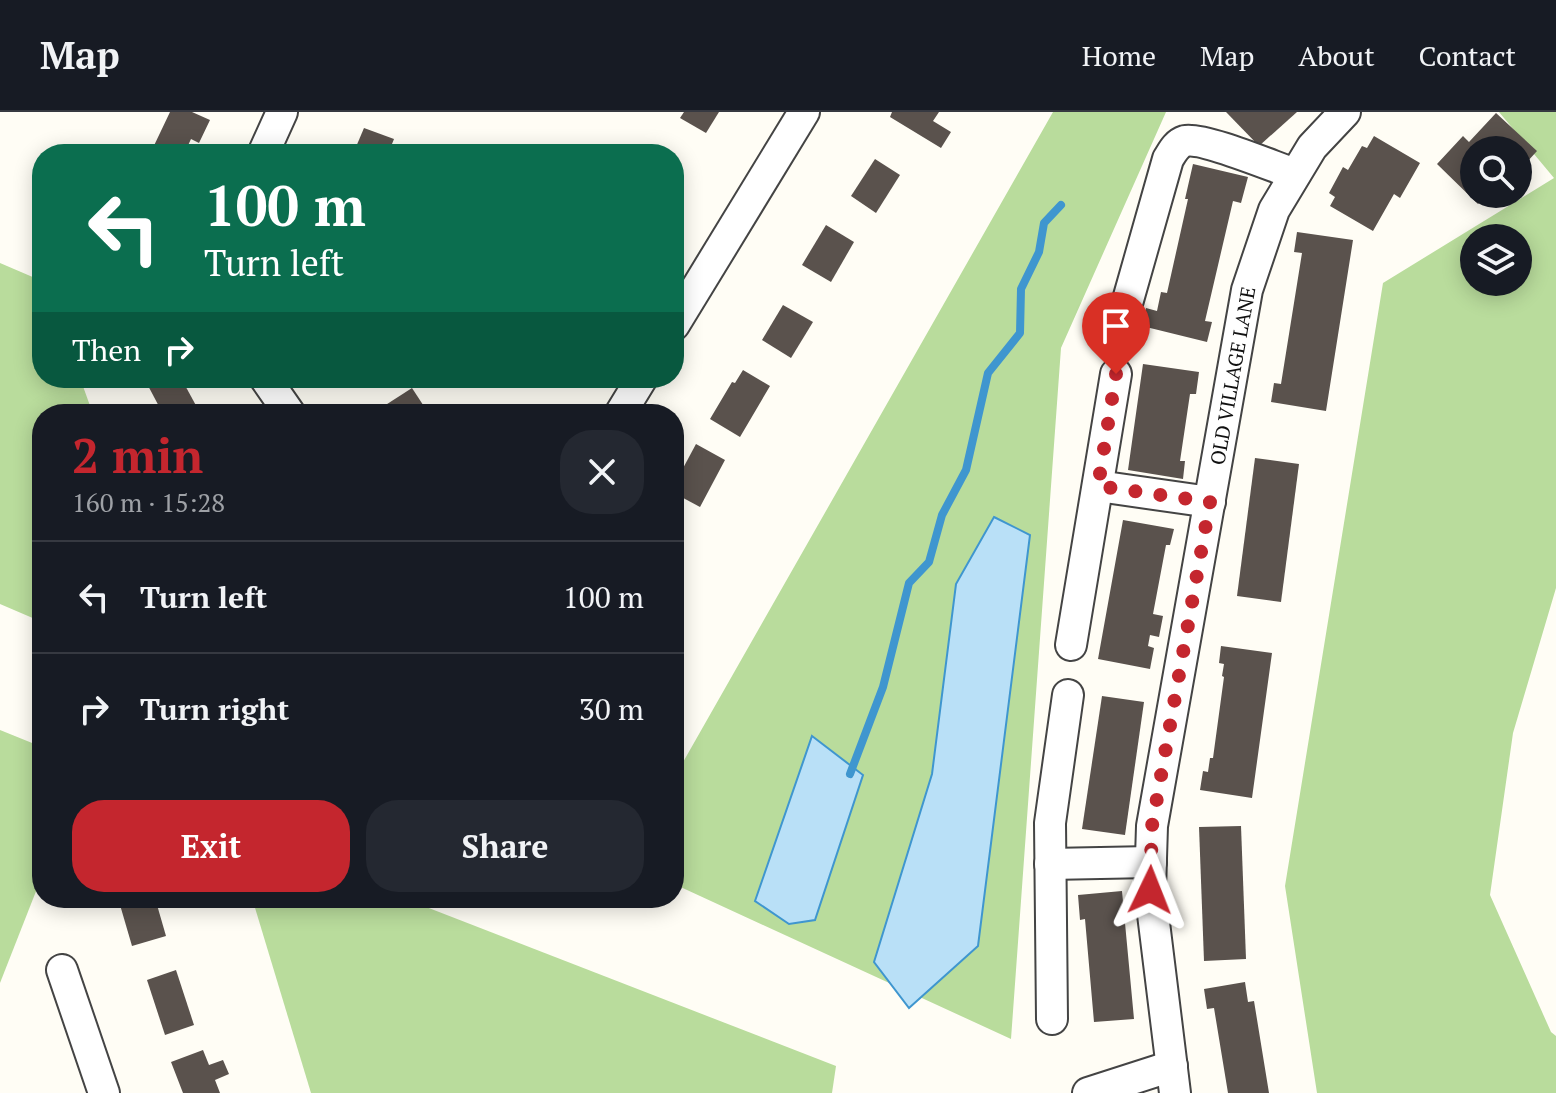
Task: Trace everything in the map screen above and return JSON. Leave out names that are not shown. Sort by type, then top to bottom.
[{"type":"street","points":[[268,144],[282,112]]},
{"type":"street","points":[[684,309],[804,112]]},
{"type":"street","name":"OLD VILLAGE LANE","points":[[1173,1080],[1150,890],[1152,826],[1247,290],[1274,210],[1312,147],[1345,112]]},
{"type":"street","points":[[1128,300],[1168,159],[1176,145],[1188,140],[1209,145],[1295,174]]},
{"type":"street","points":[[1071,645],[1116,374]]},
{"type":"street","points":[[1098,486],[1210,502]]},
{"type":"street","points":[[1052,1019],[1050,823],[1068,695]]},
{"type":"street","points":[[1050,864],[1151,862]]},
{"type":"street","points":[[62,970],[104,1093]]},
{"type":"street","points":[[1088,1093],[1173,1080]]},
{"type":"green space","points":[[1053,112],[1166,112],[1061,348],[1011,1039],[684,889],[684,760]]},
{"type":"green space","points":[[1499,112],[1556,112],[1556,588],[1513,733],[1490,895],[1551,1032],[1556,1036],[1556,1093],[1317,1093],[1285,886],[1383,283],[1460,236],[1460,296],[1532,296],[1532,224],[1479,224],[1505,208],[1532,208],[1532,192],[1554,178],[1532,152],[1532,136],[1519,136]]},
{"type":"green space","points":[[0,263],[32,277],[32,388],[84,388],[89,404],[32,404],[32,618],[0,604]]},
{"type":"green space","points":[[0,730],[32,743],[32,901],[0,983]]},
{"type":"green space","points":[[255,908],[429,908],[836,1066],[832,1093],[311,1093]]},
{"type":"water","points":[[994,517],[1030,535],[978,946],[909,1008],[874,962],[932,774],[956,584]]},
{"type":"water","points":[[812,736],[863,775],[815,920],[789,924],[755,901]]},
{"type":"building","points":[[170,112],[192,112],[210,120],[199,143],[191,139],[189,144],[155,144]]},
{"type":"building","points":[[684,112],[719,112],[706,133],[680,118]]},
{"type":"building","points":[[892,112],[939,112],[933,121],[951,132],[941,148],[890,117]]},
{"type":"building","points":[[1226,112],[1297,112],[1259,146]]},
{"type":"building","points":[[1496,113],[1521,136],[1475,136]]},
{"type":"building","points":[[364,128],[394,139],[392,144],[357,144]]},
{"type":"building","points":[[1374,136],[1420,163],[1400,198],[1394,194],[1373,231],[1330,206],[1335,197],[1329,193],[1343,167],[1348,170],[1362,146],[1367,148]]},
{"type":"building","points":[[1460,139],[1460,186],[1437,164]]},
{"type":"building","points":[[875,159],[900,175],[876,213],[851,196]]},
{"type":"building","points":[[1193,164],[1248,177],[1241,203],[1233,201],[1205,321],[1212,322],[1207,342],[1142,326],[1146,308],[1157,311],[1161,292],[1167,293]]},
{"type":"building","points":[[826,225],[854,242],[831,282],[802,265]]},
{"type":"building","points":[[1297,232],[1353,240],[1326,411],[1271,402],[1274,383],[1281,384],[1302,253],[1294,252]]},
{"type":"building","points":[[783,305],[813,322],[791,358],[762,340]]},
{"type":"building","points":[[1143,364],[1199,372],[1196,394],[1190,394],[1180,461],[1185,461],[1183,479],[1128,470]]},
{"type":"building","points":[[743,370],[770,386],[740,437],[710,419],[732,382],[735,383]]},
{"type":"building","points":[[149,388],[186,388],[195,404],[158,404]]},
{"type":"building","points":[[412,388],[422,404],[387,404]]},
{"type":"building","points":[[696,444],[725,460],[700,507],[684,498],[684,466]]},
{"type":"building","points":[[1255,458],[1299,464],[1281,602],[1237,596]]},
{"type":"building","points":[[1123,520],[1174,529],[1170,545],[1166,545],[1153,614],[1163,616],[1159,637],[1150,635],[1148,646],[1154,648],[1150,669],[1098,659]]},
{"type":"building","points":[[1221,646],[1272,653],[1252,798],[1200,790],[1203,771],[1208,772],[1210,758],[1213,758],[1224,677],[1224,664],[1219,663]]},
{"type":"building","points":[[1102,696],[1144,702],[1125,835],[1082,829]]},
{"type":"building","points":[[1241,826],[1246,959],[1204,961],[1199,827]]},
{"type":"building","points":[[1122,891],[1134,1019],[1094,1022],[1085,919],[1080,920],[1078,895]]},
{"type":"building","points":[[121,908],[158,908],[166,936],[132,946]]},
{"type":"building","points":[[176,970],[194,1025],[165,1035],[147,980]]},
{"type":"building","points":[[1245,982],[1248,1002],[1254,1001],[1269,1093],[1228,1093],[1214,1008],[1207,1009],[1204,989]]},
{"type":"building","points":[[203,1050],[209,1065],[223,1060],[229,1074],[215,1080],[220,1093],[183,1093],[171,1062]]},
{"type":"waterway","points":[[850,774],[883,687],[909,583],[929,562],[942,515],[966,470],[988,373],[1020,333],[1021,289],[1039,252],[1044,223],[1061,205]]},
{"type":"route","points":[[1116,374],[1098,486],[1210,502],[1152,826],[1150,890]]}]
